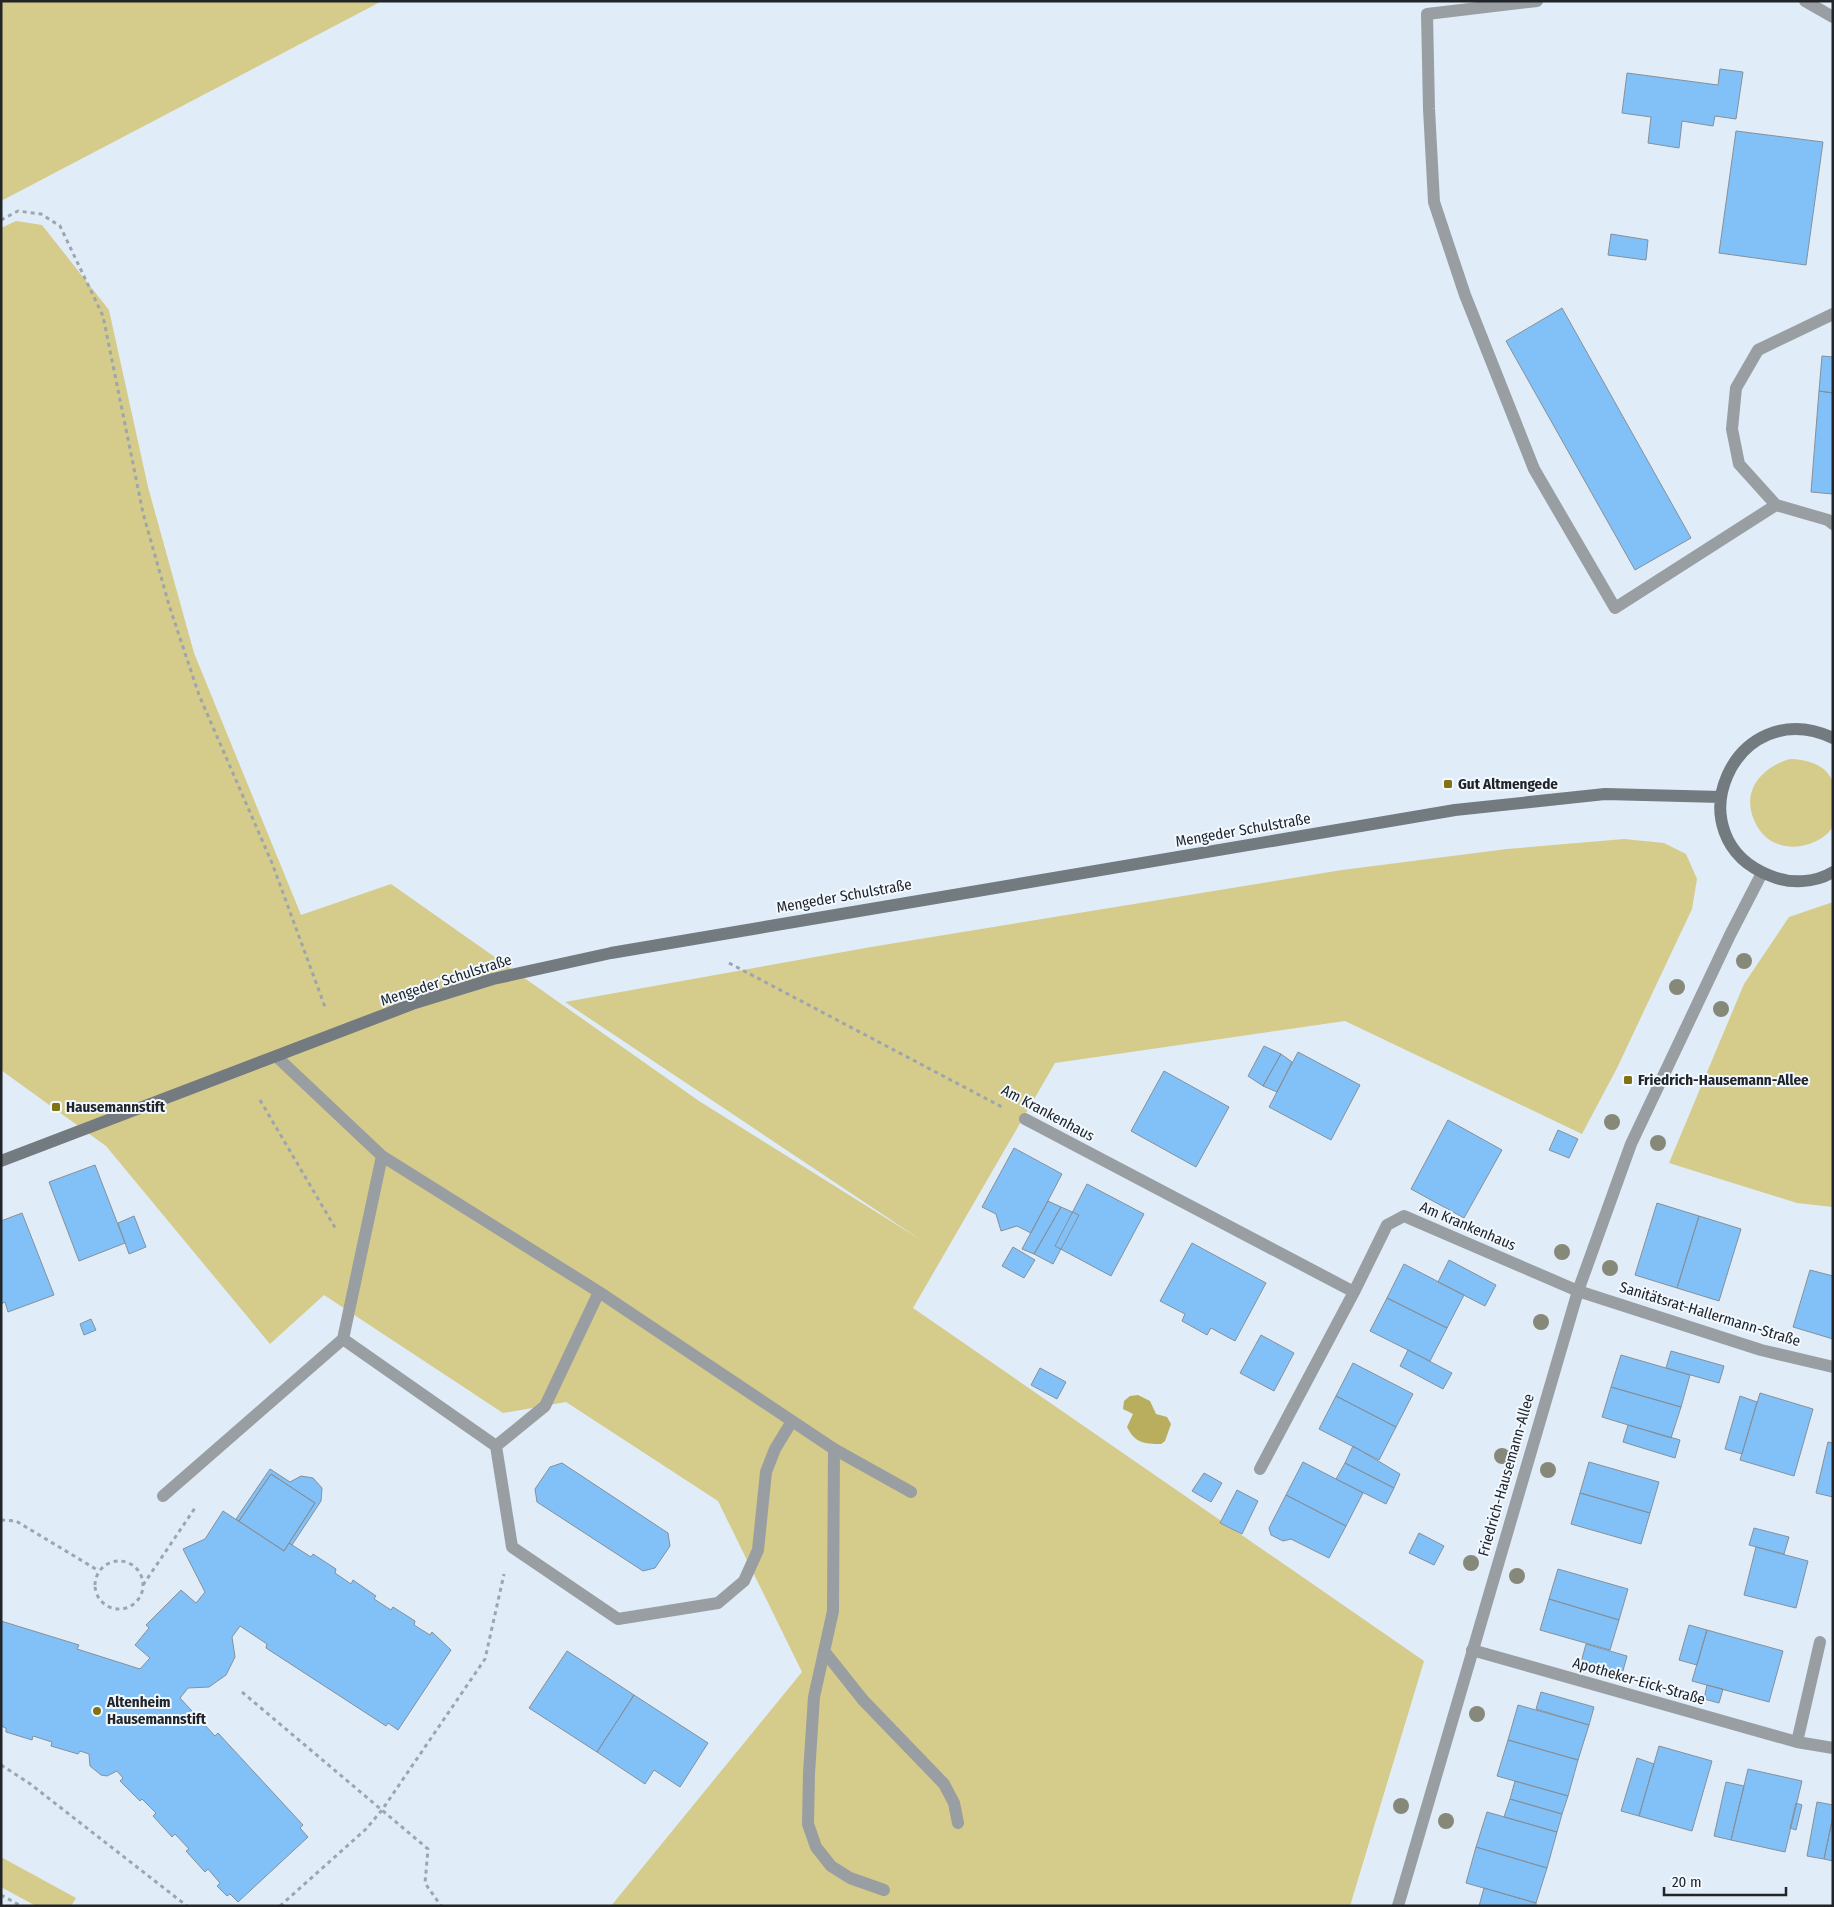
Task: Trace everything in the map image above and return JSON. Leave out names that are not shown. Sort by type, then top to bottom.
[{"type":"main road","points":[[1832,737],[1813,730],[1791,729],[1771,733],[1749,745],[1732,764],[1724,780],[1720,812],[1730,843],[1740,857],[1762,873],[1777,879],[1793,881],[1811,880],[1833,872]]},
{"type":"main road","name":"Mengeder Schulstraße","points":[[1,1161],[335,1036],[415,1004],[493,979],[611,953],[1455,810],[1605,794],[1721,797]]},
{"type":"street","points":[[1537,1],[1428,14],[1429,109],[1434,202],[1465,295],[1534,469],[1614,608],[1776,506]]},
{"type":"street","points":[[1805,1],[1833,17]]},
{"type":"street","points":[[1833,314],[1758,350],[1736,388],[1732,429],[1739,464],[1776,506],[1828,520],[1833,524]]},
{"type":"street","name":"Friedrich-Hausemann-Allee","points":[[1398,1906],[1578,1291],[1631,1144],[1730,934],[1762,873]]},
{"type":"street","points":[[277,1057],[382,1156],[599,1292],[834,1449],[911,1492]]},
{"type":"street","name":"Am Krankenhaus","points":[[1026,1119],[1354,1292]]},
{"type":"street","points":[[163,1496],[343,1339],[382,1156]]},
{"type":"street","name":"Am Krankenhaus","points":[[1260,1469],[1354,1292],[1387,1225],[1404,1216],[1578,1291]]},
{"type":"street","name":"Sanitätsrat-Hallermann-Straße","points":[[1578,1291],[1761,1350],[1833,1367]]},
{"type":"street","points":[[496,1446],[545,1406],[599,1292]]},
{"type":"street","points":[[343,1339],[496,1446],[512,1547],[618,1620],[718,1604],[744,1582],[758,1550],[766,1472],[775,1450],[792,1420]]},
{"type":"street","points":[[834,1449],[833,1611],[814,1697],[808,1824],[816,1846],[831,1866],[850,1878],[884,1890]]},
{"type":"street","points":[[1797,1742],[1820,1642]]},
{"type":"street","name":"Apotheker-Eick-Straße","points":[[1472,1650],[1797,1742],[1833,1748]]},
{"type":"street","points":[[824,1651],[863,1700],[944,1784],[954,1803],[958,1822]]},
{"type":"path","points":[[1,220],[18,212],[41,214],[60,226],[103,316],[143,513],[172,614],[199,695],[272,863],[335,1036]]},
{"type":"path","name":"Am Krankenhaus","points":[[728,962],[1026,1119]]},
{"type":"path","points":[[260,1100],[341,1238]]},
{"type":"path","points":[[1,1520],[16,1521],[99,1570]]},
{"type":"path","points":[[280,1906],[366,1829],[382,1810],[485,1659],[505,1566],[512,1547]]},
{"type":"path","points":[[111,1561],[126,1561],[133,1565],[142,1577],[144,1585],[139,1600],[132,1605],[116,1609],[102,1602],[95,1586],[99,1570],[111,1561]]},
{"type":"path","points":[[242,1692],[428,1849],[424,1883],[441,1906]]},
{"type":"path","points":[[1,1765],[29,1783],[187,1906]]},
{"type":"path","points":[[1,1895],[21,1906]]},
{"type":"shaded area","points":[[1,1],[382,1],[1,201]]},
{"type":"shaded area","points":[[16,221],[42,225],[109,310],[148,487],[194,653],[301,915],[391,884],[699,1101],[921,1240],[565,1002],[871,947],[1342,870],[1507,849],[1624,839],[1664,843],[1686,854],[1697,879],[1692,909],[1617,1068],[1582,1134],[1345,1021],[1055,1063],[913,1308],[1424,1661],[1350,1906],[611,1906],[802,1672],[718,1501],[566,1402],[503,1413],[324,1295],[270,1344],[106,1146],[1,1070],[1,228]]},
{"type":"shaded area","points":[[1790,759],[1808,761],[1820,766],[1832,780],[1833,788],[1832,828],[1827,834],[1812,843],[1794,847],[1777,844],[1763,834],[1757,826],[1750,803],[1751,793],[1761,776],[1779,763]]},
{"type":"shaded area","points":[[1833,902],[1833,1207],[1797,1203],[1669,1163],[1744,984],[1789,917]]},
{"type":"shaded area","points":[[1138,1395],[1150,1401],[1156,1414],[1167,1417],[1171,1424],[1165,1441],[1161,1444],[1141,1442],[1133,1436],[1127,1427],[1133,1414],[1123,1409],[1124,1401],[1130,1396]]},
{"type":"shaded area","points":[[1,1857],[76,1898],[71,1906],[36,1906],[1,1887]]},
{"type":"building","points":[[1720,69],[1743,72],[1736,119],[1715,116],[1713,126],[1682,121],[1679,148],[1648,143],[1651,117],[1622,113],[1627,73],[1718,85]]},
{"type":"building","points":[[1736,131],[1823,142],[1806,265],[1719,253]]},
{"type":"building","points":[[1611,234],[1648,240],[1646,260],[1608,255]]},
{"type":"building","points":[[1562,308],[1691,538],[1635,570],[1506,341]]},
{"type":"building","points":[[1822,356],[1833,357],[1833,393],[1819,391]]},
{"type":"building","points":[[1819,391],[1833,393],[1833,494],[1811,492]]},
{"type":"building","points":[[1264,1046],[1281,1054],[1263,1086],[1248,1076]]},
{"type":"building","points":[[1298,1052],[1360,1085],[1331,1140],[1269,1107]]},
{"type":"building","points":[[1281,1054],[1292,1062],[1277,1092],[1263,1086]]},
{"type":"building","points":[[1164,1071],[1229,1107],[1196,1167],[1131,1131]]},
{"type":"building","points":[[1448,1120],[1502,1150],[1464,1218],[1411,1189]]},
{"type":"building","points":[[1558,1130],[1578,1139],[1569,1158],[1549,1150]]},
{"type":"building","points":[[1014,1148],[1062,1174],[1031,1233],[1017,1226],[1001,1231],[996,1214],[982,1207]]},
{"type":"building","points":[[95,1165],[125,1243],[79,1261],[49,1182]]},
{"type":"building","points":[[1087,1184],[1144,1214],[1111,1276],[1055,1246]]},
{"type":"building","points":[[1048,1201],[1061,1207],[1034,1254],[1022,1249]]},
{"type":"building","points":[[1657,1203],[1699,1216],[1677,1288],[1635,1275]]},
{"type":"building","points":[[1061,1207],[1079,1215],[1053,1264],[1034,1254]]},
{"type":"building","points":[[22,1213],[54,1295],[8,1312],[5,1302],[1,1304],[1,1221]]},
{"type":"building","points":[[134,1216],[146,1247],[129,1254],[118,1223]]},
{"type":"building","points":[[1699,1216],[1741,1229],[1719,1301],[1677,1288]]},
{"type":"building","points":[[1192,1243],[1266,1283],[1235,1341],[1211,1328],[1207,1335],[1182,1321],[1185,1314],[1160,1301]]},
{"type":"building","points":[[1013,1247],[1035,1260],[1024,1278],[1002,1266]]},
{"type":"building","points":[[1449,1260],[1496,1285],[1485,1306],[1438,1282]]},
{"type":"building","points":[[1404,1264],[1464,1295],[1447,1328],[1387,1298]]},
{"type":"building","points":[[1810,1270],[1833,1276],[1833,1339],[1793,1327]]},
{"type":"building","points":[[1387,1298],[1447,1328],[1430,1361],[1370,1331]]},
{"type":"building","points":[[91,1319],[96,1330],[84,1335],[80,1324]]},
{"type":"building","points":[[1261,1335],[1294,1353],[1274,1391],[1240,1373]]},
{"type":"building","points":[[1408,1350],[1452,1373],[1443,1389],[1400,1366]]},
{"type":"building","points":[[1671,1351],[1724,1366],[1719,1383],[1666,1368]]},
{"type":"building","points":[[1621,1355],[1690,1375],[1681,1407],[1611,1387]]},
{"type":"building","points":[[1353,1363],[1413,1394],[1396,1427],[1336,1396]]},
{"type":"building","points":[[1040,1368],[1066,1382],[1057,1399],[1031,1385]]},
{"type":"building","points":[[1611,1387],[1681,1407],[1671,1438],[1602,1417]]},
{"type":"building","points":[[1760,1393],[1813,1409],[1794,1476],[1740,1460]]},
{"type":"building","points":[[1336,1396],[1396,1427],[1379,1460],[1319,1429]]},
{"type":"building","points":[[1740,1396],[1757,1402],[1742,1454],[1725,1449]]},
{"type":"building","points":[[1628,1425],[1680,1440],[1675,1458],[1623,1442]]},
{"type":"building","points":[[1828,1442],[1833,1443],[1833,1497],[1816,1493]]},
{"type":"building","points":[[1353,1446],[1400,1474],[1394,1488],[1345,1463]]},
{"type":"building","points":[[1303,1462],[1363,1493],[1346,1526],[1286,1495]]},
{"type":"building","points":[[1589,1462],[1659,1482],[1650,1513],[1580,1493]]},
{"type":"building","points":[[562,1463],[668,1533],[670,1546],[655,1568],[643,1571],[537,1502],[535,1489],[550,1467]]},
{"type":"building","points":[[1345,1463],[1394,1488],[1386,1504],[1336,1479]]},
{"type":"building","points":[[270,1469],[290,1482],[301,1476],[313,1478],[322,1488],[321,1501],[292,1545],[289,1543],[315,1503],[271,1474],[239,1521],[236,1519]]},
{"type":"building","points":[[1204,1473],[1222,1483],[1211,1502],[1192,1491]]},
{"type":"building","points":[[271,1474],[315,1503],[284,1551],[239,1521]]},
{"type":"building","points":[[1237,1490],[1258,1501],[1242,1534],[1220,1523]]},
{"type":"building","points":[[1580,1493],[1650,1513],[1641,1544],[1571,1524]]},
{"type":"building","points":[[1286,1495],[1346,1526],[1329,1558],[1291,1539],[1283,1541],[1271,1535],[1269,1528]]},
{"type":"building","name":"Altenheim Hausemannstift","points":[[223,1511],[284,1551],[289,1543],[311,1557],[313,1554],[336,1569],[335,1573],[351,1584],[353,1580],[376,1596],[374,1599],[391,1610],[393,1607],[415,1621],[414,1625],[430,1635],[432,1632],[451,1650],[398,1730],[388,1723],[386,1726],[266,1648],[267,1644],[240,1626],[232,1637],[235,1657],[226,1675],[209,1687],[188,1688],[180,1698],[215,1736],[218,1733],[303,1825],[300,1828],[308,1837],[238,1902],[230,1894],[227,1896],[217,1886],[220,1883],[208,1869],[205,1872],[186,1851],[189,1849],[175,1834],[172,1837],[153,1816],[156,1813],[142,1799],[140,1801],[120,1781],[123,1778],[117,1771],[107,1776],[101,1775],[90,1766],[89,1754],[80,1751],[78,1754],[51,1746],[52,1742],[33,1736],[32,1740],[6,1732],[6,1728],[1,1726],[1,1621],[79,1645],[77,1649],[140,1669],[150,1658],[135,1645],[149,1628],[146,1625],[181,1590],[196,1603],[205,1592],[183,1549],[205,1539]]},
{"type":"building","points":[[1754,1528],[1789,1537],[1784,1554],[1749,1545]]},
{"type":"building","points":[[1419,1533],[1444,1546],[1434,1565],[1409,1553]]},
{"type":"building","points":[[1756,1547],[1808,1561],[1796,1608],[1744,1595]]},
{"type":"building","points":[[1558,1569],[1628,1589],[1619,1620],[1549,1599]]},
{"type":"building","points":[[1549,1599],[1619,1620],[1610,1650],[1540,1630]]},
{"type":"building","points":[[1689,1625],[1707,1630],[1697,1665],[1679,1660]]},
{"type":"building","points":[[1707,1630],[1783,1651],[1769,1702],[1692,1681]]},
{"type":"building","points":[[1586,1644],[1627,1656],[1621,1678],[1580,1666]]},
{"type":"building","points":[[567,1651],[634,1695],[597,1752],[529,1708]]},
{"type":"building","points":[[1707,1685],[1723,1689],[1719,1703],[1704,1699]]},
{"type":"building","points":[[1541,1692],[1594,1707],[1589,1725],[1536,1709]]},
{"type":"building","points":[[634,1695],[708,1743],[680,1787],[654,1770],[645,1784],[597,1752]]},
{"type":"building","points":[[1518,1705],[1589,1725],[1578,1760],[1508,1740]]},
{"type":"building","points":[[1508,1740],[1578,1760],[1568,1796],[1497,1776]]},
{"type":"building","points":[[1659,1746],[1712,1761],[1692,1831],[1639,1816]]},
{"type":"building","points":[[1637,1758],[1654,1764],[1639,1816],[1621,1811]]},
{"type":"building","points":[[1748,1769],[1802,1781],[1785,1852],[1731,1840]]},
{"type":"building","points":[[1515,1781],[1568,1796],[1562,1814],[1510,1799]]},
{"type":"building","points":[[1726,1782],[1744,1786],[1731,1840],[1714,1836]]},
{"type":"building","points":[[1510,1799],[1562,1814],[1557,1832],[1504,1817]]},
{"type":"building","points":[[1817,1802],[1833,1805],[1833,1816],[1824,1859],[1807,1856]]},
{"type":"building","points":[[1796,1803],[1802,1805],[1796,1830],[1790,1828]]},
{"type":"building","points":[[1487,1812],[1557,1832],[1547,1868],[1476,1847]]},
{"type":"building","points":[[1833,1816],[1833,1861],[1824,1859]]},
{"type":"building","points":[[1476,1847],[1547,1868],[1536,1903],[1466,1883]]},
{"type":"building","points":[[1484,1888],[1536,1903],[1536,1906],[1479,1906]]},
{"type":"place","name":"Gut Altmengede","points":[[1448,784]]},
{"type":"place","name":"Friedrich-Hausemann-Allee","points":[[1628,1080]]},
{"type":"place","name":"Hausemannstift","points":[[56,1107]]},
{"type":"place","name":"Altenheim Hausemannstift","points":[[97,1711]]}]
